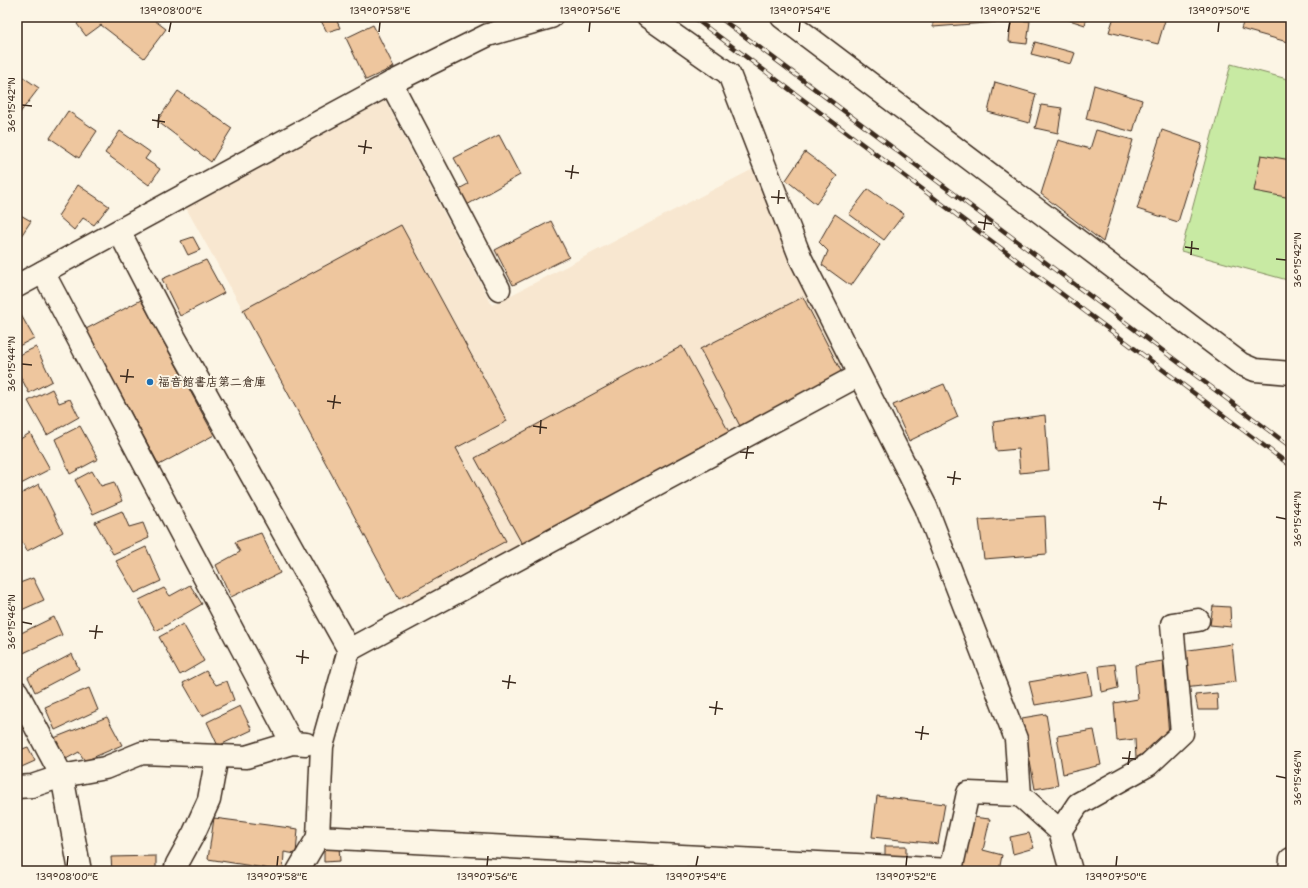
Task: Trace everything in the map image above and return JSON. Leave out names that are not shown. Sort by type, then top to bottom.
[{"type":"street","points":[[17,286],[391,83],[488,35],[551,17]]},
{"type":"street","points":[[648,17],[729,74],[801,259],[926,507],[1016,739],[1020,794]]},
{"type":"street","points":[[782,17],[1241,364],[1255,370],[1291,374]]},
{"type":"street","points":[[391,83],[499,289]]},
{"type":"street","points":[[119,231],[166,322],[349,650],[322,746],[318,837],[298,871]]},
{"type":"street","points":[[43,272],[292,743]]},
{"type":"street","points":[[349,650],[860,375]]},
{"type":"street","points":[[1060,831],[1078,804],[1148,765],[1182,733],[1172,624],[1198,620]]},
{"type":"street","points":[[17,692],[62,776],[80,871]]},
{"type":"street","points":[[17,787],[32,786],[62,776],[105,768],[142,752],[246,757],[292,743],[322,746]]},
{"type":"street","points":[[175,871],[177,864],[194,833],[208,800],[217,756]]},
{"type":"street","points":[[318,837],[794,866],[951,870],[968,793],[1020,794],[1060,831],[1071,871]]},
{"type":"street","points":[[1290,871],[1291,859]]},
{"type":"shaded area","points":[[385,100],[492,305],[753,169],[788,257],[843,358],[839,377],[410,610],[399,599],[243,310],[186,208]]},
{"type":"green space","points":[[1231,64],[1291,80],[1291,281],[1181,251]]},
{"type":"building","points":[[83,17],[150,17],[166,29],[144,58],[101,25],[86,36],[77,24]]},
{"type":"building","points":[[319,17],[342,17],[336,19],[340,28],[327,32]]},
{"type":"building","points":[[933,17],[999,17],[999,22],[933,27]]},
{"type":"building","points":[[1060,17],[1087,17],[1085,25]]},
{"type":"building","points":[[1114,17],[1166,17],[1158,44],[1109,32]]},
{"type":"building","points":[[1245,17],[1291,17],[1291,43],[1241,29]]},
{"type":"building","points":[[1011,20],[1030,21],[1027,44],[1009,42]]},
{"type":"building","points":[[373,25],[394,67],[366,80],[346,38]]},
{"type":"building","points":[[1035,42],[1075,53],[1071,64],[1031,54]]},
{"type":"building","points":[[17,73],[39,88],[19,114],[17,113]]},
{"type":"building","points":[[995,82],[1036,94],[1029,123],[988,112]]},
{"type":"building","points":[[1094,85],[1142,100],[1133,132],[1086,119]]},
{"type":"building","points":[[178,91],[232,128],[211,162],[157,121]]},
{"type":"building","points":[[1041,105],[1062,108],[1058,133],[1035,128]]},
{"type":"building","points":[[68,111],[97,131],[79,158],[50,138]]},
{"type":"building","points":[[1096,130],[1133,140],[1103,242],[1041,194],[1058,140],[1090,149]]},
{"type":"building","points":[[1162,130],[1202,144],[1178,222],[1137,209]]},
{"type":"building","points":[[120,131],[150,152],[145,159],[160,169],[149,185],[105,153]]},
{"type":"building","points":[[499,135],[520,175],[465,206],[457,190],[468,184],[454,158]]},
{"type":"building","points":[[805,152],[837,176],[816,204],[786,180]]},
{"type":"building","points":[[1261,155],[1291,160],[1291,198],[1254,191]]},
{"type":"building","points":[[78,185],[109,206],[94,225],[83,218],[74,230],[58,216]]},
{"type":"building","points":[[868,189],[904,214],[884,240],[849,214]]},
{"type":"building","points":[[17,213],[31,221],[17,242]]},
{"type":"building","points":[[835,214],[880,245],[851,286],[822,265],[828,251],[819,242]]},
{"type":"building","points":[[551,221],[569,257],[513,285],[495,250]]},
{"type":"building","points":[[401,225],[507,421],[456,448],[506,541],[399,599],[243,310]]},
{"type":"building","points":[[193,237],[200,250],[188,255],[181,241]]},
{"type":"building","points":[[206,260],[224,293],[180,316],[162,279]]},
{"type":"building","points":[[803,297],[843,375],[740,426],[700,349]]},
{"type":"building","name":"福音館書店第二倉庫","points":[[141,300],[214,435],[159,465],[86,329]]},
{"type":"building","points":[[17,308],[34,338],[17,347]]},
{"type":"building","points":[[682,346],[729,432],[522,544],[475,458]]},
{"type":"building","points":[[36,347],[52,381],[29,393],[17,370],[17,356]]},
{"type":"building","points":[[944,384],[958,417],[909,441],[893,405]]},
{"type":"building","points":[[52,389],[59,403],[70,399],[79,417],[47,435],[28,401]]},
{"type":"building","points":[[1045,415],[1049,470],[1020,473],[1018,449],[996,451],[993,422]]},
{"type":"building","points":[[80,426],[98,459],[70,474],[55,439]]},
{"type":"building","points":[[30,433],[50,469],[17,486],[17,441]]},
{"type":"building","points":[[92,471],[101,486],[114,482],[122,501],[93,514],[75,480]]},
{"type":"building","points":[[39,484],[63,532],[27,551],[17,533],[17,496]]},
{"type":"building","points":[[122,511],[129,527],[143,523],[149,538],[113,554],[95,522]]},
{"type":"building","points":[[1045,516],[1047,554],[984,559],[979,520]]},
{"type":"building","points":[[261,533],[280,573],[231,597],[216,565],[240,552],[235,542]]},
{"type":"building","points":[[146,547],[161,581],[135,593],[116,561]]},
{"type":"building","points":[[33,578],[44,600],[17,612],[17,584]]},
{"type":"building","points":[[190,585],[202,604],[156,631],[139,600],[164,588],[170,596]]},
{"type":"building","points":[[1213,606],[1230,607],[1231,627],[1210,625]]},
{"type":"building","points":[[54,617],[62,635],[17,656],[17,635]]},
{"type":"building","points":[[183,624],[204,661],[180,675],[159,637]]},
{"type":"building","points":[[1232,644],[1236,682],[1184,688],[1182,651]]},
{"type":"building","points":[[72,654],[79,669],[35,692],[28,677]]},
{"type":"building","points":[[1163,661],[1169,736],[1136,758],[1135,739],[1117,741],[1114,703],[1138,699],[1135,665]]},
{"type":"building","points":[[1115,664],[1118,688],[1102,692],[1099,666]]},
{"type":"building","points":[[206,671],[216,685],[227,681],[234,700],[202,716],[183,683]]},
{"type":"building","points":[[1088,672],[1092,695],[1035,705],[1029,682]]},
{"type":"building","points":[[89,688],[98,710],[55,730],[45,707]]},
{"type":"building","points":[[1217,693],[1218,710],[1198,710],[1195,695]]},
{"type":"building","points":[[240,706],[252,730],[218,746],[207,722]]},
{"type":"building","points":[[1046,714],[1058,785],[1035,789],[1022,718]]},
{"type":"building","points":[[107,717],[122,745],[85,761],[79,752],[64,760],[54,738]]},
{"type":"building","points":[[1094,730],[1101,765],[1063,774],[1057,736]]},
{"type":"building","points":[[28,747],[35,761],[17,769],[17,751]]},
{"type":"building","points":[[877,796],[945,804],[938,844],[872,837]]},
{"type":"building","points":[[972,817],[990,819],[983,850],[1002,855],[999,871],[961,871]]},
{"type":"building","points":[[214,818],[298,829],[296,854],[284,852],[283,871],[208,859]]},
{"type":"building","points":[[1029,833],[1034,848],[1013,854],[1010,837]]},
{"type":"building","points":[[324,846],[339,846],[340,861],[324,862]]},
{"type":"building","points":[[885,846],[906,846],[906,860],[885,859]]},
{"type":"building","points":[[156,856],[156,871],[112,871],[111,857]]},
{"type":"railway","points":[[693,17],[1291,466]]},
{"type":"railway","points":[[719,17],[1291,447]]},
{"type":"place","name":"福音館書店第二倉庫","points":[[150,382]]}]
